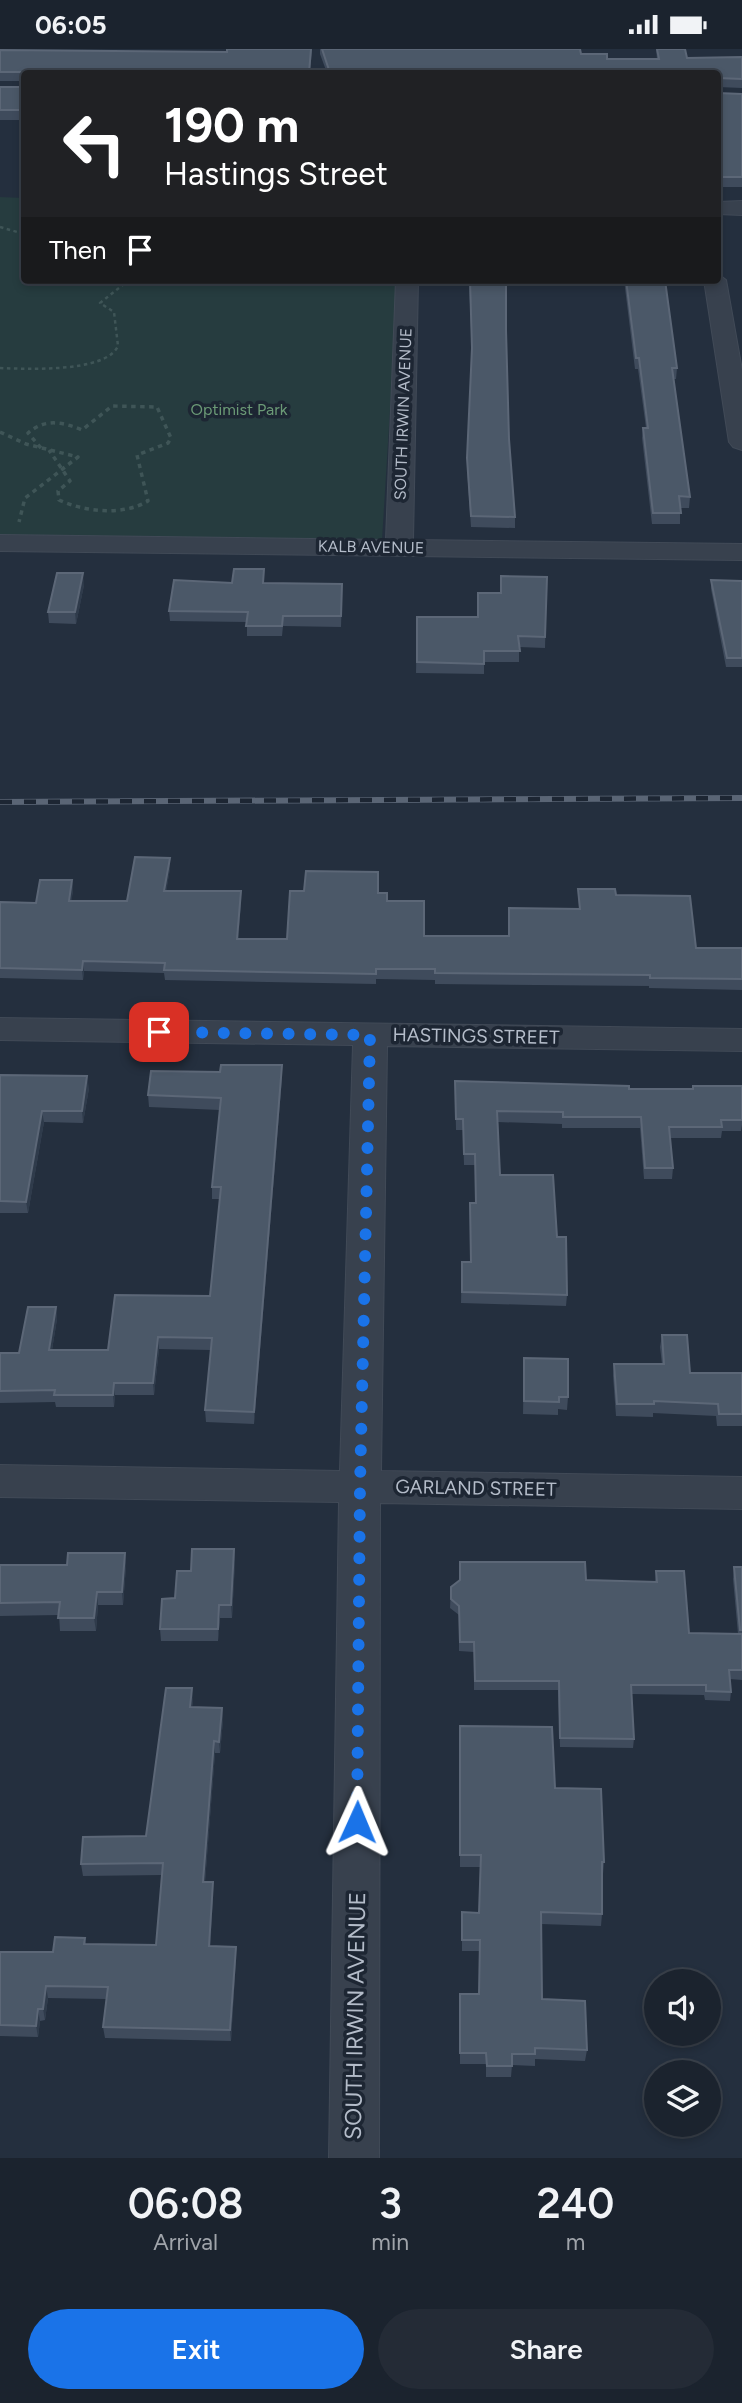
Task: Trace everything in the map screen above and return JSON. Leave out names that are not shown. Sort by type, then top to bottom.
[{"type":"street","points":[[721,208],[742,208]]},
{"type":"street","name":"SOUTH IRWIN AVENUE","points":[[399,548],[407,284]]},
{"type":"street","points":[[716,284],[742,442]]},
{"type":"street","name":"KALB AVENUE","points":[[7,543],[742,552]]},
{"type":"street","name":"HASTINGS STREET","points":[[0,1030],[742,1040]]},
{"type":"street","name":"SOUTH IRWIN AVENUE","points":[[354,2158],[360,1486],[370,1035]]},
{"type":"street","name":"GARLAND STREET","points":[[0,1481],[742,1493]]},
{"type":"path","points":[[0,227],[21,233]]},
{"type":"path","points":[[0,368],[88,364],[115,353],[118,347],[114,312],[100,303],[124,284]]},
{"type":"path","points":[[41,448],[28,433],[38,425],[62,422],[82,430],[112,406],[148,405],[159,409],[162,422],[171,438],[168,443],[137,455],[149,498],[145,505],[100,510],[59,500],[58,491],[70,481],[49,450]]},
{"type":"path","points":[[0,432],[41,448],[78,457],[25,498],[7,543]]},
{"type":"green space","name":"Optimist Park","points":[[0,197],[21,198],[21,284],[398,284],[382,540],[0,535]]},
{"type":"building","points":[[227,49],[311,49],[309,70],[0,72],[0,50],[227,52]]},
{"type":"building","points":[[322,49],[580,49],[581,54],[607,54],[607,59],[659,59],[657,49],[685,49],[687,58],[742,57],[742,79],[721,78],[721,70],[329,70]]},
{"type":"building","points":[[0,87],[21,87],[21,110],[0,110]]},
{"type":"building","points":[[721,93],[742,94],[742,177],[721,177]]},
{"type":"building","points":[[470,284],[506,284],[509,439],[515,517],[471,516],[467,458],[472,348]]},
{"type":"building","points":[[627,284],[666,284],[677,368],[672,368],[690,497],[679,496],[681,513],[653,513],[643,428],[648,428],[639,358],[636,358]]},
{"type":"building","points":[[234,569],[264,569],[263,583],[342,584],[341,616],[283,616],[282,626],[246,626],[248,612],[169,611],[174,580],[232,583]]},
{"type":"building","points":[[57,573],[83,573],[75,612],[48,612]]},
{"type":"building","points":[[501,576],[547,577],[545,637],[518,636],[520,651],[484,651],[484,664],[417,662],[417,617],[478,617],[478,593],[501,593]]},
{"type":"building","points":[[711,580],[742,581],[742,658],[727,658]]},
{"type":"building","points":[[135,857],[170,858],[164,891],[241,891],[237,939],[287,939],[290,891],[304,891],[306,871],[378,872],[378,893],[387,893],[387,901],[424,901],[424,936],[509,936],[509,908],[580,909],[578,889],[615,889],[616,895],[690,896],[696,948],[742,948],[742,979],[650,978],[650,975],[435,973],[435,969],[376,969],[376,974],[164,970],[165,963],[83,961],[82,970],[0,968],[0,902],[36,903],[40,880],[72,880],[69,901],[127,901]]},
{"type":"building","points":[[221,1065],[282,1065],[254,1412],[205,1410],[212,1338],[158,1337],[153,1383],[114,1383],[113,1395],[54,1395],[55,1390],[0,1391],[0,1353],[19,1353],[28,1307],[56,1307],[49,1350],[108,1350],[115,1295],[210,1296],[221,1187],[212,1187],[221,1098],[148,1095],[151,1071],[220,1072]]},
{"type":"building","points":[[0,1075],[87,1076],[82,1111],[42,1111],[26,1202],[0,1201]]},
{"type":"building","points":[[455,1081],[629,1086],[629,1089],[742,1086],[742,1120],[721,1120],[722,1127],[669,1127],[673,1168],[645,1168],[641,1117],[563,1117],[563,1112],[497,1111],[500,1175],[553,1175],[557,1237],[566,1237],[567,1295],[462,1292],[462,1262],[471,1262],[470,1203],[476,1203],[475,1154],[464,1154],[463,1119],[456,1119]]},
{"type":"building","points":[[662,1335],[687,1335],[690,1373],[742,1373],[742,1414],[719,1414],[718,1404],[654,1401],[654,1404],[617,1404],[614,1364],[664,1364]]},
{"type":"building","points":[[524,1358],[568,1359],[568,1397],[559,1397],[559,1402],[524,1401]]},
{"type":"building","points":[[192,1549],[234,1549],[231,1605],[219,1605],[218,1629],[160,1629],[162,1599],[175,1598],[177,1571],[191,1571]]},
{"type":"building","points":[[68,1553],[125,1553],[122,1592],[97,1592],[94,1618],[58,1618],[60,1602],[0,1603],[0,1565],[67,1565]]},
{"type":"building","points":[[460,1562],[585,1562],[586,1580],[657,1582],[656,1571],[684,1571],[689,1633],[742,1634],[742,1670],[729,1670],[731,1692],[706,1691],[706,1685],[631,1685],[634,1739],[560,1738],[559,1681],[475,1681],[474,1642],[460,1642],[459,1606],[451,1599],[451,1587],[460,1580]]},
{"type":"building","points":[[734,1567],[742,1567],[742,1630],[740,1630]]},
{"type":"building","points":[[166,1688],[192,1688],[190,1707],[222,1708],[219,1742],[214,1741],[203,1882],[213,1882],[209,1946],[236,1947],[230,2030],[103,2027],[108,1987],[46,1986],[43,2009],[38,2009],[36,2026],[0,2025],[0,1952],[53,1952],[55,1937],[85,1938],[84,1944],[156,1945],[163,1863],[81,1864],[83,1837],[146,1836]]},
{"type":"building","points":[[460,1726],[552,1727],[555,1788],[601,1789],[604,1862],[602,1914],[541,1912],[542,1999],[585,2001],[587,2050],[535,2048],[535,2054],[512,2054],[512,2066],[487,2066],[486,2053],[460,2053],[460,1994],[479,1994],[480,1940],[462,1940],[462,1912],[479,1913],[481,1855],[460,1855]]},
{"type":"railway","points":[[0,802],[742,798]]},
{"type":"route","points":[[159,1032],[370,1035],[360,1486],[357,1822]]}]
